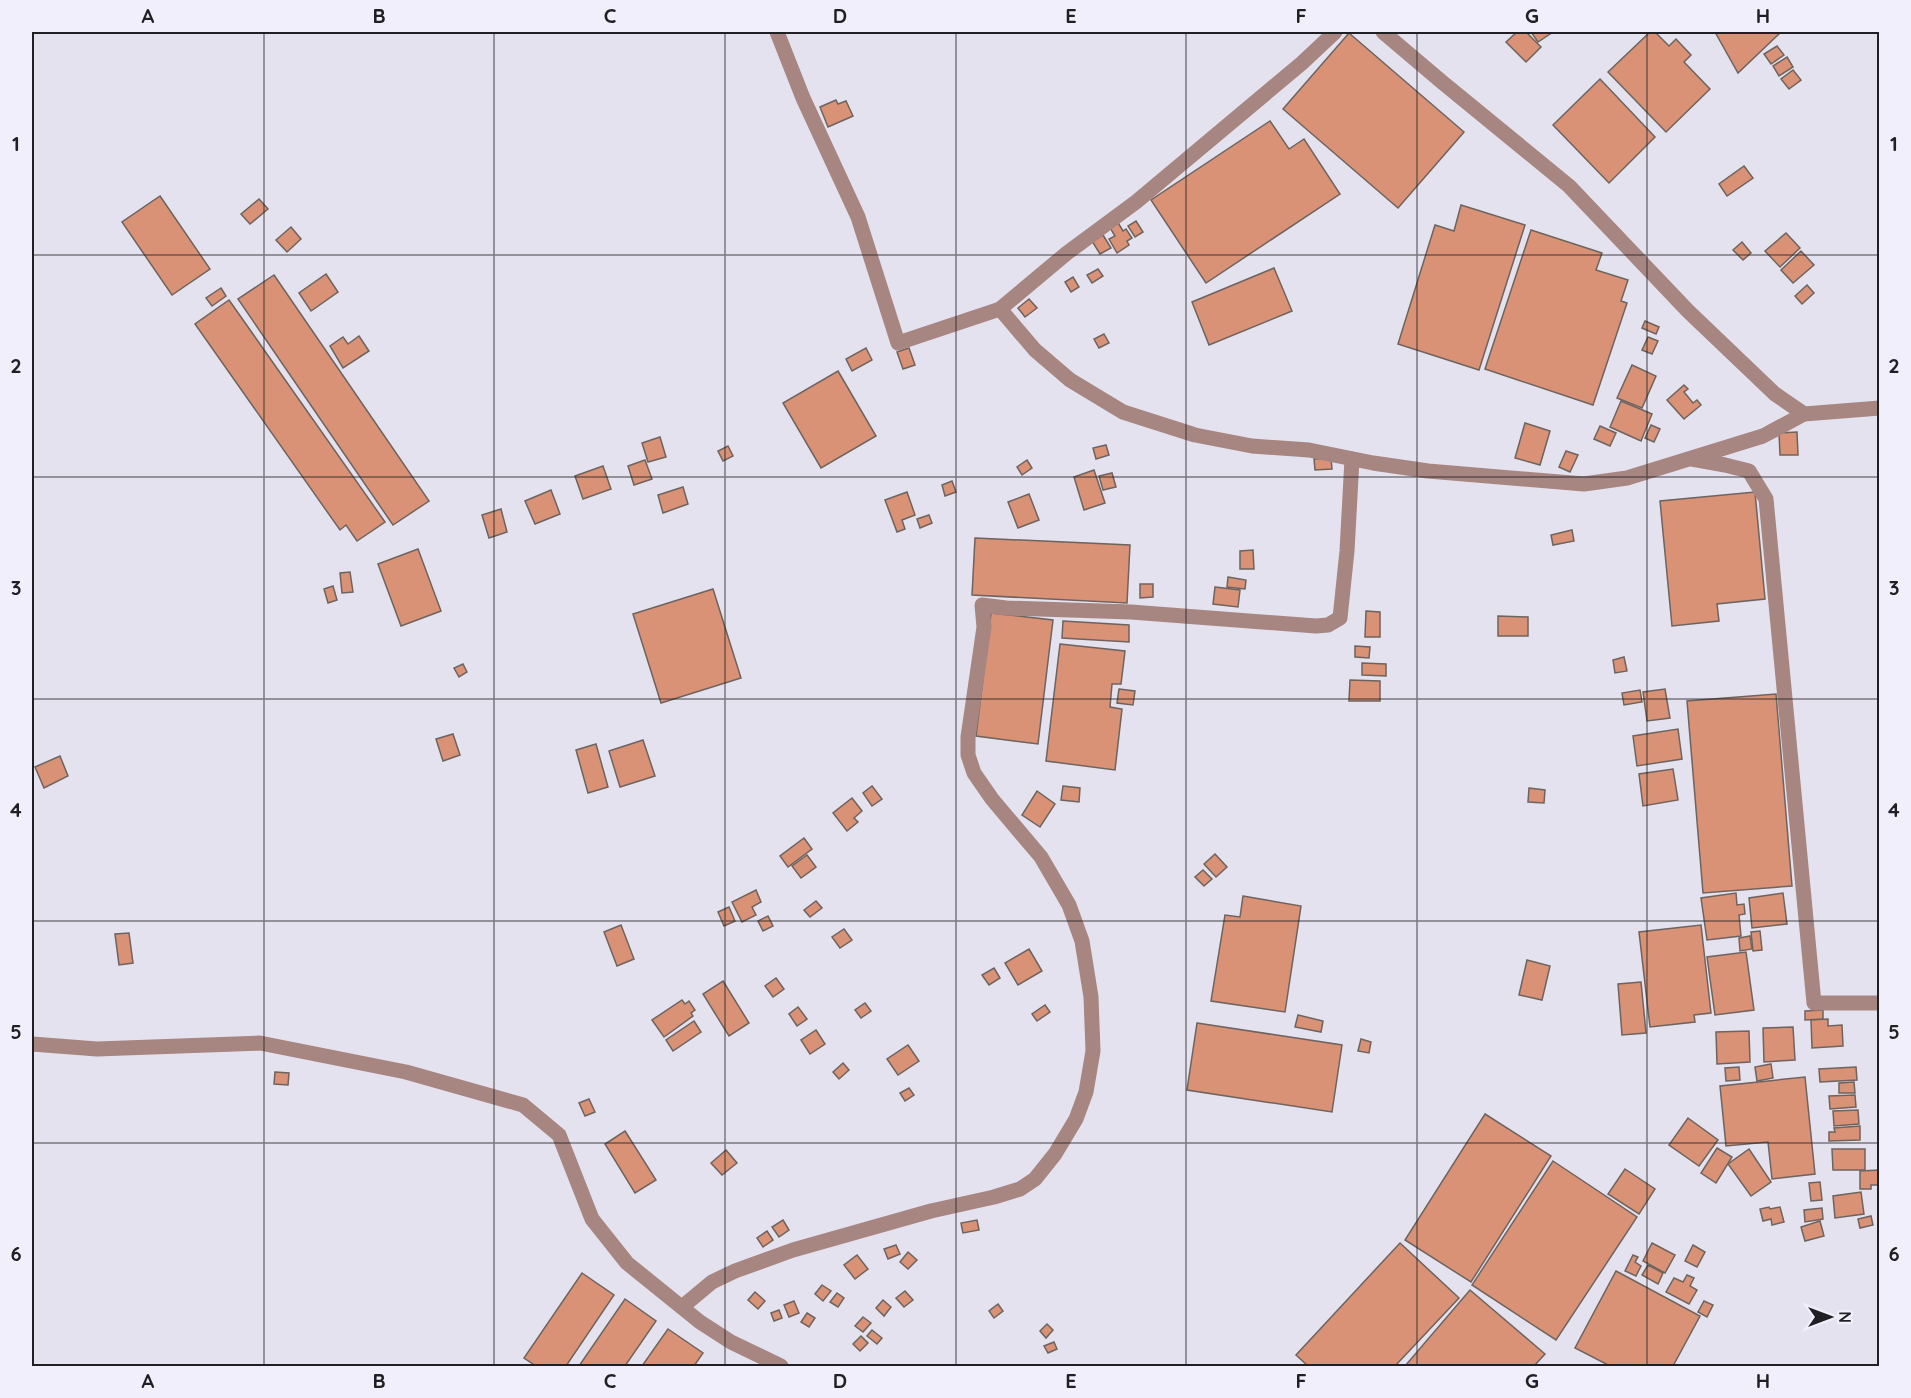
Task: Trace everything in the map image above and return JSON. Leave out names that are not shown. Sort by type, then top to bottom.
[{"type":"street","points":[[777,32],[802,98],[858,217],[898,343],[1000,309],[1067,252],[1136,202],[1302,63],[1335,32]]},
{"type":"street","points":[[1383,32],[1569,186],[1696,318],[1775,394],[1804,414]]},
{"type":"street","points":[[1000,309],[1035,350],[1070,380],[1124,412],[1195,435],[1252,446],[1309,450],[1428,471],[1584,484],[1628,478],[1763,436],[1804,414],[1880,408]]},
{"type":"street","points":[[682,1307],[712,1282],[793,1250],[931,1211],[1020,1189],[1035,1179],[1076,1119],[1086,1092],[1093,1050],[1091,997],[1082,941],[1069,905],[1041,857],[992,799],[974,773],[968,755],[968,737],[984,627],[982,605],[1328,625],[1340,618],[1347,551],[1352,459]]},
{"type":"street","points":[[1689,459],[1749,471],[1766,499],[1814,1003],[1880,1003]]},
{"type":"street","points":[[32,1044],[97,1049],[260,1043],[406,1072],[523,1105],[559,1135],[592,1219],[627,1263],[731,1342],[781,1366]]},
{"type":"building","points":[[1517,32],[1526,32],[1541,47],[1526,62],[1506,42]]},
{"type":"building","points":[[1531,32],[1553,32],[1538,42]]},
{"type":"building","points":[[1650,32],[1655,32],[1669,46],[1676,39],[1691,55],[1684,62],[1710,89],[1666,132],[1608,72]]},
{"type":"building","points":[[1715,32],[1781,32],[1738,73]]},
{"type":"building","points":[[1349,33],[1464,132],[1398,208],[1283,109]]},
{"type":"building","points":[[1777,46],[1784,55],[1771,64],[1764,54]]},
{"type":"building","points":[[1787,57],[1793,67],[1779,76],[1773,66]]},
{"type":"building","points":[[1793,70],[1801,80],[1789,89],[1781,79]]},
{"type":"building","points":[[1600,79],[1655,137],[1609,183],[1553,125]]},
{"type":"building","points":[[836,100],[838,104],[846,101],[853,116],[828,127],[820,107]]},
{"type":"building","points":[[1270,121],[1289,149],[1304,139],[1340,194],[1206,283],[1151,200]]},
{"type":"building","points":[[1744,166],[1753,178],[1727,196],[1719,184]]},
{"type":"building","points":[[160,196],[210,269],[172,295],[122,222]]},
{"type":"building","points":[[259,199],[268,209],[250,224],[241,214]]},
{"type":"building","points":[[1461,205],[1525,225],[1479,370],[1398,344],[1435,225],[1454,231]]},
{"type":"building","points":[[1117,221],[1123,231],[1126,229],[1132,238],[1127,241],[1129,245],[1117,253],[1109,239],[1115,236],[1109,226]]},
{"type":"building","points":[[1136,221],[1143,232],[1135,237],[1128,226]]},
{"type":"building","points":[[291,227],[301,239],[287,252],[276,240]]},
{"type":"building","points":[[1531,230],[1602,253],[1596,270],[1628,280],[1621,301],[1627,303],[1593,405],[1485,369]]},
{"type":"building","points":[[1786,233],[1800,248],[1780,267],[1765,251]]},
{"type":"building","points":[[1103,235],[1111,248],[1100,254],[1092,241]]},
{"type":"building","points":[[1742,242],[1751,253],[1743,260],[1733,250]]},
{"type":"building","points":[[1801,251],[1814,265],[1793,283],[1781,270]]},
{"type":"building","points":[[1274,268],[1292,311],[1209,345],[1192,302]]},
{"type":"building","points":[[1098,269],[1103,276],[1092,283],[1087,275]]},
{"type":"building","points":[[326,274],[338,292],[311,311],[299,293]]},
{"type":"building","points":[[274,275],[429,501],[393,525],[238,299]]},
{"type":"building","points":[[1073,277],[1079,287],[1071,292],[1065,282]]},
{"type":"building","points":[[1807,285],[1814,293],[1802,304],[1795,296]]},
{"type":"building","points":[[221,288],[226,296],[212,306],[206,298]]},
{"type":"building","points":[[1029,299],[1037,308],[1025,317],[1018,308]]},
{"type":"building","points":[[229,300],[385,522],[357,541],[346,525],[340,530],[195,324]]},
{"type":"building","points":[[1645,321],[1659,327],[1656,334],[1642,328]]},
{"type":"building","points":[[1104,334],[1109,343],[1099,348],[1094,339]]},
{"type":"building","points":[[359,336],[369,351],[343,368],[330,346],[343,337],[348,344]]},
{"type":"building","points":[[1648,337],[1658,341],[1652,354],[1642,350]]},
{"type":"building","points":[[866,348],[872,360],[852,371],[846,359]]},
{"type":"building","points":[[909,348],[915,365],[903,369],[897,352]]},
{"type":"building","points":[[1632,365],[1656,376],[1642,408],[1617,398]]},
{"type":"building","points":[[838,371],[876,436],[821,468],[783,403]]},
{"type":"building","points":[[1684,385],[1688,389],[1684,392],[1693,403],[1697,400],[1701,405],[1684,419],[1667,400]]},
{"type":"building","points":[[1621,401],[1652,414],[1641,441],[1610,427]]},
{"type":"building","points":[[1525,423],[1550,431],[1540,465],[1515,458]]},
{"type":"building","points":[[1651,425],[1660,429],[1654,442],[1645,438]]},
{"type":"building","points":[[1600,426],[1616,433],[1610,446],[1594,439]]},
{"type":"building","points":[[1797,432],[1798,455],[1780,455],[1779,433]]},
{"type":"building","points":[[660,437],[666,457],[648,462],[642,443]]},
{"type":"building","points":[[1106,445],[1109,455],[1096,459],[1093,448]]},
{"type":"building","points":[[728,446],[733,456],[723,461],[718,451]]},
{"type":"building","points":[[1566,451],[1578,455],[1570,472],[1559,467]]},
{"type":"building","points":[[1331,458],[1332,469],[1315,470],[1314,459]]},
{"type":"building","points":[[645,460],[652,479],[634,485],[628,466]]},
{"type":"building","points":[[1027,460],[1032,468],[1022,475],[1017,467]]},
{"type":"building","points":[[603,466],[611,489],[583,499],[575,476]]},
{"type":"building","points":[[1094,470],[1105,503],[1084,510],[1074,477]]},
{"type":"building","points":[[1112,473],[1116,487],[1103,490],[1099,476]]},
{"type":"building","points":[[952,481],[956,492],[945,496],[942,485]]},
{"type":"building","points":[[683,487],[688,504],[663,513],[658,495]]},
{"type":"building","points":[[551,490],[560,514],[535,524],[525,501]]},
{"type":"building","points":[[907,492],[915,515],[902,520],[905,529],[897,532],[885,500]]},
{"type":"building","points":[[1755,492],[1765,599],[1717,604],[1719,621],[1672,626],[1660,501]]},
{"type":"building","points":[[1029,494],[1039,520],[1018,528],[1008,502]]},
{"type":"building","points":[[501,509],[507,532],[489,538],[482,515]]},
{"type":"building","points":[[929,515],[932,523],[920,528],[917,519]]},
{"type":"building","points":[[1572,530],[1574,541],[1553,545],[1551,535]]},
{"type":"building","points":[[975,538],[1130,545],[1127,603],[972,595]]},
{"type":"building","points":[[418,549],[441,611],[401,626],[378,564]]},
{"type":"building","points":[[1253,550],[1254,569],[1240,569],[1240,551]]},
{"type":"building","points":[[350,572],[353,592],[342,593],[340,573]]},
{"type":"building","points":[[1228,577],[1246,580],[1245,589],[1227,587]]},
{"type":"building","points":[[1140,584],[1153,584],[1153,597],[1140,598]]},
{"type":"building","points":[[333,586],[337,600],[328,603],[324,589]]},
{"type":"building","points":[[1215,587],[1240,590],[1238,607],[1213,604]]},
{"type":"building","points":[[713,589],[741,678],[661,703],[633,614]]},
{"type":"building","points":[[1366,611],[1380,612],[1380,637],[1365,637]]},
{"type":"building","points":[[991,613],[1053,620],[1038,744],[976,736]]},
{"type":"building","points":[[1498,616],[1528,617],[1528,636],[1498,636]]},
{"type":"building","points":[[1063,621],[1129,625],[1129,642],[1062,638]]},
{"type":"building","points":[[1060,644],[1125,651],[1121,684],[1112,684],[1110,707],[1122,709],[1115,770],[1046,761]]},
{"type":"building","points":[[1355,646],[1370,647],[1369,658],[1355,657]]},
{"type":"building","points":[[1624,657],[1627,671],[1615,673],[1613,660]]},
{"type":"building","points":[[1362,663],[1386,664],[1386,676],[1362,675]]},
{"type":"building","points":[[463,664],[467,672],[459,677],[454,668]]},
{"type":"building","points":[[1350,680],[1380,681],[1380,701],[1349,701]]},
{"type":"building","points":[[1119,689],[1135,691],[1133,705],[1117,703]]},
{"type":"building","points":[[1665,689],[1670,718],[1647,721],[1643,692]]},
{"type":"building","points":[[1640,690],[1642,702],[1624,705],[1622,693]]},
{"type":"building","points":[[1776,694],[1792,886],[1703,893],[1687,701]]},
{"type":"building","points":[[1678,729],[1682,759],[1637,766],[1633,736]]},
{"type":"building","points":[[453,734],[460,755],[443,761],[436,739]]},
{"type":"building","points":[[643,740],[655,776],[620,787],[609,751]]},
{"type":"building","points":[[596,744],[608,787],[588,793],[576,750]]},
{"type":"building","points":[[60,756],[68,776],[44,788],[35,767]]},
{"type":"building","points":[[1673,769],[1678,800],[1643,806],[1639,774]]},
{"type":"building","points":[[872,786],[882,799],[872,806],[863,793]]},
{"type":"building","points":[[1063,786],[1080,788],[1079,802],[1061,800]]},
{"type":"building","points":[[1529,788],[1545,790],[1544,803],[1528,802]]},
{"type":"building","points":[[1037,791],[1055,804],[1040,827],[1022,815]]},
{"type":"building","points":[[852,798],[862,811],[854,818],[858,822],[847,831],[833,813]]},
{"type":"building","points":[[804,838],[812,849],[788,867],[780,856]]},
{"type":"building","points":[[1215,854],[1227,867],[1216,877],[1204,864]]},
{"type":"building","points":[[807,855],[816,867],[801,878],[792,866]]},
{"type":"building","points":[[1203,870],[1212,879],[1204,886],[1195,877]]},
{"type":"building","points":[[756,890],[761,902],[752,907],[756,915],[742,922],[732,902]]},
{"type":"building","points":[[1736,893],[1737,905],[1744,904],[1745,914],[1739,915],[1741,936],[1707,940],[1701,898]]},
{"type":"building","points":[[1783,893],[1787,924],[1752,928],[1749,898]]},
{"type":"building","points":[[1243,896],[1301,906],[1285,1012],[1211,1001],[1225,915],[1240,917]]},
{"type":"building","points":[[816,901],[822,908],[810,917],[804,910]]},
{"type":"building","points":[[729,907],[735,921],[724,926],[718,912]]},
{"type":"building","points":[[768,916],[773,926],[763,931],[758,921]]},
{"type":"building","points":[[621,925],[634,959],[617,966],[604,932]]},
{"type":"building","points":[[1701,925],[1711,1013],[1694,1015],[1695,1022],[1650,1027],[1639,932]]},
{"type":"building","points":[[844,929],[852,940],[840,948],[832,937]]},
{"type":"building","points":[[1760,931],[1762,950],[1753,951],[1751,932]]},
{"type":"building","points":[[129,933],[133,963],[119,965],[115,934]]},
{"type":"building","points":[[1750,936],[1752,949],[1740,951],[1739,938]]},
{"type":"building","points":[[1029,949],[1042,971],[1018,985],[1005,963]]},
{"type":"building","points":[[1746,952],[1754,1010],[1715,1015],[1707,957]]},
{"type":"building","points":[[1527,960],[1550,966],[1542,1000],[1519,995]]},
{"type":"building","points":[[994,968],[1000,978],[989,985],[982,975]]},
{"type":"building","points":[[776,978],[784,989],[773,997],[765,986]]},
{"type":"building","points":[[723,981],[749,1023],[729,1036],[703,994]]},
{"type":"building","points":[[1641,982],[1646,1033],[1622,1035],[1618,984]]},
{"type":"building","points":[[682,1000],[685,1004],[689,1001],[695,1010],[691,1013],[693,1016],[664,1037],[652,1020]]},
{"type":"building","points":[[865,1003],[871,1011],[861,1018],[855,1010]]},
{"type":"building","points":[[1045,1005],[1050,1012],[1037,1021],[1032,1014]]},
{"type":"building","points":[[798,1007],[807,1019],[797,1026],[789,1014]]},
{"type":"building","points":[[1823,1010],[1823,1019],[1805,1020],[1805,1011]]},
{"type":"building","points":[[1298,1015],[1323,1021],[1321,1032],[1295,1027]]},
{"type":"building","points":[[1828,1019],[1828,1026],[1842,1025],[1843,1046],[1812,1048],[1811,1020]]},
{"type":"building","points":[[694,1021],[701,1032],[673,1051],[666,1040]]},
{"type":"building","points":[[1197,1023],[1342,1045],[1332,1112],[1187,1090]]},
{"type":"building","points":[[1793,1027],[1795,1060],[1764,1062],[1763,1028]]},
{"type":"building","points":[[816,1030],[825,1044],[810,1054],[801,1040]]},
{"type":"building","points":[[1749,1031],[1750,1062],[1717,1064],[1716,1032]]},
{"type":"building","points":[[1361,1039],[1371,1042],[1369,1053],[1358,1051]]},
{"type":"building","points":[[908,1045],[919,1061],[898,1075],[887,1059]]},
{"type":"building","points":[[843,1063],[849,1070],[839,1079],[833,1072]]},
{"type":"building","points":[[1771,1064],[1773,1078],[1757,1081],[1755,1067]]},
{"type":"building","points":[[1739,1067],[1740,1080],[1726,1081],[1725,1068]]},
{"type":"building","points":[[1856,1067],[1857,1080],[1820,1082],[1819,1069]]},
{"type":"building","points":[[275,1072],[289,1073],[288,1085],[274,1084]]},
{"type":"building","points":[[1805,1077],[1815,1174],[1772,1179],[1768,1142],[1726,1146],[1720,1086]]},
{"type":"building","points":[[1854,1082],[1855,1093],[1839,1093],[1839,1083]]},
{"type":"building","points":[[909,1088],[914,1095],[905,1101],[900,1093]]},
{"type":"building","points":[[1855,1095],[1856,1107],[1830,1109],[1829,1096]]},
{"type":"building","points":[[589,1099],[595,1112],[585,1116],[579,1103]]},
{"type":"building","points":[[1858,1110],[1859,1124],[1834,1126],[1833,1111]]},
{"type":"building","points":[[1485,1114],[1551,1156],[1471,1282],[1405,1240]]},
{"type":"building","points":[[1688,1118],[1718,1140],[1699,1166],[1669,1145]]},
{"type":"building","points":[[1860,1126],[1860,1140],[1829,1141],[1829,1132],[1835,1132],[1834,1128]]},
{"type":"building","points":[[625,1131],[656,1180],[635,1193],[605,1144]]},
{"type":"building","points":[[1717,1148],[1732,1157],[1716,1183],[1701,1173]]},
{"type":"building","points":[[1749,1149],[1771,1182],[1751,1196],[1728,1164]]},
{"type":"building","points":[[1832,1149],[1865,1149],[1865,1170],[1833,1170]]},
{"type":"building","points":[[726,1150],[737,1163],[722,1175],[711,1163]]},
{"type":"building","points":[[1553,1161],[1637,1217],[1556,1340],[1472,1285]]},
{"type":"building","points":[[1625,1169],[1655,1189],[1639,1214],[1608,1194]]},
{"type":"building","points":[[1879,1170],[1879,1185],[1871,1185],[1871,1189],[1860,1189],[1860,1171]]},
{"type":"building","points":[[1820,1182],[1822,1200],[1811,1201],[1809,1183]]},
{"type":"building","points":[[1861,1192],[1864,1214],[1835,1218],[1833,1196]]},
{"type":"building","points":[[1769,1207],[1770,1209],[1780,1207],[1784,1222],[1772,1225],[1771,1219],[1763,1221],[1760,1209]]},
{"type":"building","points":[[1822,1208],[1823,1219],[1805,1222],[1804,1210]]},
{"type":"building","points":[[1871,1216],[1873,1225],[1860,1228],[1858,1219]]},
{"type":"building","points":[[783,1220],[789,1230],[779,1237],[772,1227]]},
{"type":"building","points":[[977,1220],[979,1230],[963,1233],[961,1223]]},
{"type":"building","points":[[1820,1221],[1824,1236],[1805,1241],[1801,1227]]},
{"type":"building","points":[[767,1231],[773,1240],[763,1247],[757,1238]]},
{"type":"building","points":[[1400,1243],[1459,1298],[1395,1366],[1308,1366],[1296,1355]]},
{"type":"building","points":[[1652,1243],[1675,1255],[1665,1273],[1643,1261]]},
{"type":"building","points":[[896,1245],[900,1254],[888,1259],[884,1249]]},
{"type":"building","points":[[1693,1245],[1705,1252],[1697,1267],[1685,1261]]},
{"type":"building","points":[[908,1252],[917,1260],[908,1269],[900,1262]]},
{"type":"building","points":[[857,1255],[868,1269],[855,1279],[844,1265]]},
{"type":"building","points":[[1633,1255],[1638,1257],[1635,1262],[1641,1266],[1636,1276],[1625,1271]]},
{"type":"building","points":[[1648,1265],[1663,1273],[1658,1284],[1642,1275]]},
{"type":"building","points":[[1616,1271],[1700,1316],[1673,1366],[1610,1366],[1575,1348]]},
{"type":"building","points":[[582,1273],[614,1295],[566,1366],[536,1366],[524,1358]]},
{"type":"building","points":[[1687,1275],[1694,1278],[1690,1286],[1697,1290],[1689,1304],[1666,1292],[1674,1278],[1683,1282]]},
{"type":"building","points":[[822,1285],[831,1291],[823,1301],[815,1294]]},
{"type":"building","points":[[1470,1290],[1545,1354],[1534,1366],[1405,1366]]},
{"type":"building","points":[[905,1291],[913,1300],[904,1307],[896,1298]]},
{"type":"building","points":[[755,1292],[765,1301],[758,1309],[748,1300]]},
{"type":"building","points":[[837,1293],[844,1298],[838,1307],[830,1302]]},
{"type":"building","points":[[625,1299],[656,1321],[625,1366],[579,1366]]},
{"type":"building","points":[[883,1300],[891,1307],[884,1316],[876,1308]]},
{"type":"building","points":[[794,1301],[799,1313],[789,1317],[784,1305]]},
{"type":"building","points":[[1704,1301],[1713,1305],[1707,1317],[1698,1312]]},
{"type":"building","points":[[998,1304],[1003,1311],[994,1318],[989,1311]]},
{"type":"building","points":[[779,1310],[782,1318],[774,1321],[771,1313]]},
{"type":"building","points":[[807,1313],[815,1318],[809,1327],[801,1322]]},
{"type":"building","points":[[863,1317],[871,1323],[863,1332],[855,1326]]},
{"type":"building","points":[[1047,1324],[1053,1330],[1046,1338],[1040,1331]]},
{"type":"building","points":[[668,1329],[703,1353],[694,1366],[642,1366]]},
{"type":"building","points":[[872,1330],[882,1338],[877,1344],[867,1336]]},
{"type":"building","points":[[861,1336],[868,1343],[860,1351],[853,1344]]},
{"type":"building","points":[[1054,1342],[1057,1349],[1048,1353],[1044,1346]]}]
